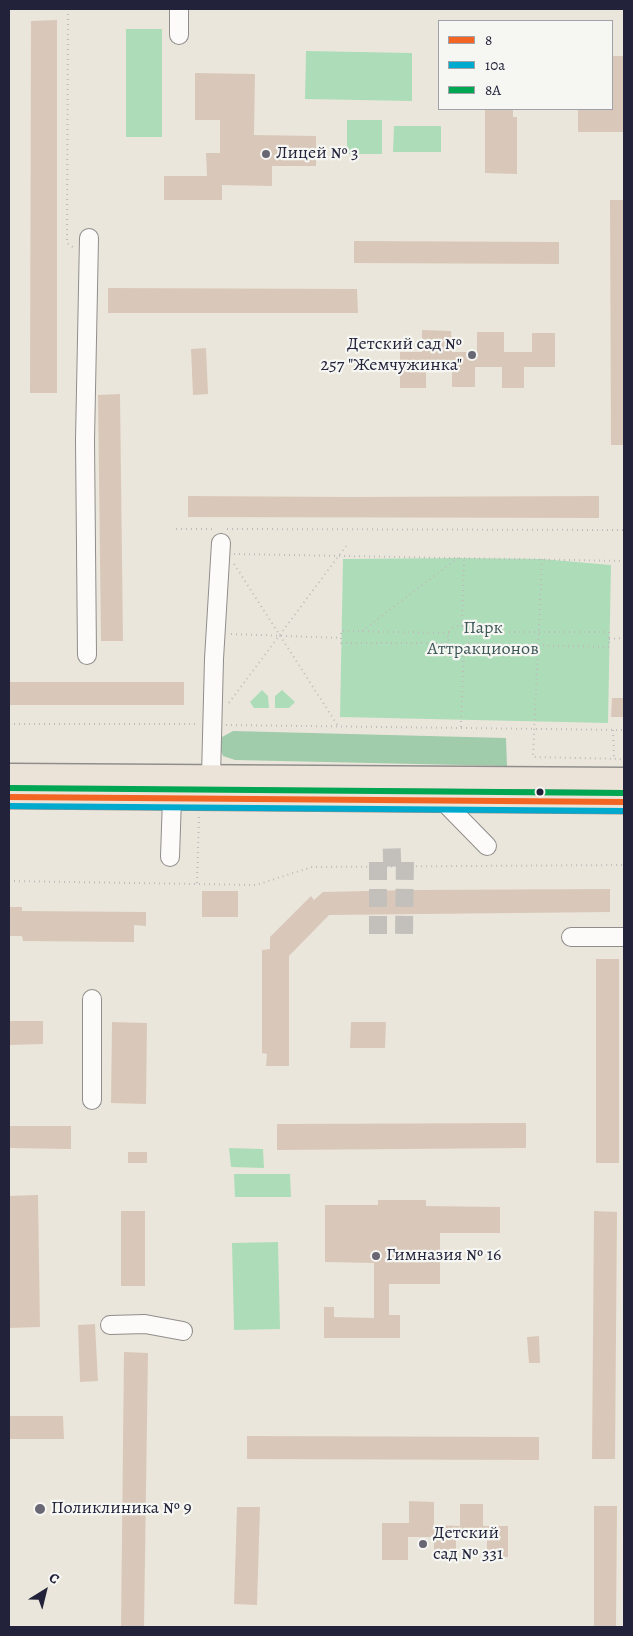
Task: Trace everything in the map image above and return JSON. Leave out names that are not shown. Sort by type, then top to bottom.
[{"type":"main road","points":[[9,776],[624,779]]},
{"type":"main road","points":[[9,797],[624,802]]},
{"type":"lane","points":[[179,9],[179,35]]},
{"type":"lane","points":[[87,655],[85,440],[89,238]]},
{"type":"lane","points":[[211,776],[216,633],[223,539]]},
{"type":"lane","points":[[170,857],[172,798]]},
{"type":"lane","points":[[442,800],[487,846]]},
{"type":"lane","points":[[571,937],[624,937]]},
{"type":"lane","points":[[92,1000],[92,1100]]},
{"type":"lane","points":[[110,1325],[145,1324],[182,1331]]},
{"type":"path","points":[[68,9],[68,243],[89,259]]},
{"type":"path","points":[[176,529],[223,539],[338,556],[624,561]]},
{"type":"path","points":[[223,539],[624,530]]},
{"type":"path","points":[[223,539],[338,726]]},
{"type":"path","points":[[212,724],[346,546]]},
{"type":"path","points":[[362,631],[458,558]]},
{"type":"path","points":[[462,626],[464,558]]},
{"type":"path","points":[[542,560],[533,757],[624,759]]},
{"type":"path","points":[[468,644],[609,647],[610,632],[470,632],[462,626],[452,628],[448,638],[450,643],[454,647],[464,647],[470,640],[470,632]]},
{"type":"path","points":[[449,633],[341,631],[341,643],[450,643]]},
{"type":"path","points":[[216,633],[280,634],[341,638]]},
{"type":"path","points":[[609,639],[624,638]]},
{"type":"path","points":[[461,728],[464,647]]},
{"type":"path","points":[[9,724],[212,724],[624,730]]},
{"type":"path","points":[[612,730],[614,758]]},
{"type":"path","points":[[197,884],[199,811]]},
{"type":"path","points":[[9,881],[256,885],[312,867],[624,865]]},
{"type":"green space","points":[[126,29],[162,29],[162,137],[126,137]]},
{"type":"green space","points":[[306,51],[412,53],[412,101],[305,99]]},
{"type":"green space","points":[[347,120],[382,120],[382,154],[347,154]]},
{"type":"green space","points":[[394,126],[441,126],[441,152],[393,152]]},
{"type":"green space","name":"Парк Аттракционов","points":[[343,559],[542,559],[611,565],[608,723],[340,717]]},
{"type":"green space","points":[[262,690],[268,696],[269,708],[254,708],[250,702]]},
{"type":"green space","points":[[282,690],[295,702],[289,708],[275,708],[275,696]]},
{"type":"green space","points":[[233,731],[506,738],[507,766],[235,760],[223,756],[219,746],[222,737]]},
{"type":"green space","points":[[229,1148],[263,1149],[264,1168],[231,1167]]},
{"type":"green space","points":[[234,1174],[290,1174],[291,1197],[235,1197]]},
{"type":"green space","points":[[278,1242],[280,1329],[234,1330],[232,1243]]},
{"type":"building","points":[[57,20],[57,393],[30,393],[31,21]]},
{"type":"building","points":[[613,56],[624,56],[624,132],[578,132],[578,110],[613,110]]},
{"type":"building","points":[[195,73],[255,74],[254,135],[316,136],[316,166],[272,166],[272,186],[222,185],[222,200],[164,200],[164,176],[207,176],[206,153],[220,153],[220,120],[195,120]]},
{"type":"building","points":[[485,110],[513,110],[513,117],[517,117],[517,174],[485,173]]},
{"type":"building","points":[[610,200],[624,200],[624,445],[611,445]]},
{"type":"building","points":[[354,241],[559,242],[559,264],[354,263]]},
{"type":"building","points":[[108,288],[357,289],[358,313],[108,313]]},
{"type":"building","points":[[422,330],[451,331],[452,352],[477,352],[477,332],[504,332],[504,352],[532,352],[532,333],[555,333],[555,367],[524,367],[524,388],[502,388],[502,367],[475,367],[475,387],[452,387],[452,366],[426,366],[426,388],[400,388],[400,352],[422,352]]},
{"type":"building","points":[[206,348],[208,394],[193,395],[191,349]]},
{"type":"building","points":[[120,394],[123,641],[101,641],[98,395]]},
{"type":"building","points":[[188,496],[599,496],[599,518],[188,517]]},
{"type":"building","points":[[9,682],[184,682],[184,705],[9,705]]},
{"type":"building","points":[[612,698],[624,698],[624,717],[611,717]]},
{"type":"building","points":[[610,889],[610,912],[329,915],[289,956],[289,1066],[266,1066],[267,1054],[262,1053],[262,950],[270,949],[270,937],[311,896],[314,900],[323,892]]},
{"type":"building","points":[[202,891],[238,891],[238,917],[202,917]]},
{"type":"building","points":[[9,907],[22,907],[22,911],[146,912],[146,926],[134,925],[134,942],[23,941],[22,936],[9,936]]},
{"type":"building","points":[[596,959],[619,959],[619,1163],[596,1163]]},
{"type":"building","points":[[9,1021],[43,1021],[43,1044],[9,1045]]},
{"type":"building","points":[[112,1022],[147,1023],[146,1104],[111,1103]]},
{"type":"building","points":[[351,1022],[386,1022],[385,1048],[350,1048]]},
{"type":"building","points":[[526,1123],[526,1148],[277,1150],[277,1124]]},
{"type":"building","points":[[9,1126],[71,1126],[71,1149],[9,1148]]},
{"type":"building","points":[[128,1152],[147,1152],[147,1163],[128,1163]]},
{"type":"building","points":[[38,1195],[40,1327],[9,1328],[9,1196]]},
{"type":"building","points":[[378,1200],[426,1200],[426,1206],[500,1207],[500,1233],[440,1233],[440,1284],[389,1284],[389,1315],[400,1315],[400,1338],[324,1338],[324,1307],[334,1307],[334,1317],[374,1318],[374,1263],[325,1262],[325,1205],[378,1205]]},
{"type":"building","points":[[121,1211],[145,1211],[145,1286],[121,1286]]},
{"type":"building","points":[[594,1211],[617,1212],[615,1459],[592,1459]]},
{"type":"building","points":[[95,1324],[98,1381],[80,1382],[78,1325]]},
{"type":"building","points":[[539,1336],[540,1363],[529,1363],[527,1337]]},
{"type":"building","points":[[124,1352],[148,1353],[144,1627],[121,1627]]},
{"type":"building","points":[[9,1416],[63,1416],[64,1439],[9,1439]]},
{"type":"building","points":[[247,1436],[539,1437],[539,1460],[247,1459]]},
{"type":"building","points":[[409,1501],[434,1502],[434,1525],[460,1526],[460,1504],[483,1504],[483,1526],[508,1526],[508,1557],[487,1557],[487,1536],[456,1536],[456,1556],[434,1556],[434,1537],[408,1537],[408,1560],[382,1560],[382,1523],[409,1523]]},
{"type":"building","points":[[594,1506],[617,1506],[616,1627],[594,1627]]},
{"type":"building","points":[[237,1507],[260,1507],[257,1605],[234,1604]]},
{"type":"tunnel","points":[[378,934],[378,858],[405,857],[404,935]]},
{"type":"transit line","name":"8А","points":[[9,788],[624,793]]},
{"type":"transit line","name":"8","points":[[9,797],[624,802]]},
{"type":"transit line","name":"10а","points":[[9,806],[624,811]]},
{"type":"place","name":"Лицей № 3","points":[[266,154]]},
{"type":"place","name":"Детский сад № 257 \"Жемчужинка\"","points":[[472,355]]},
{"type":"place","name":"Гимназия № 16","points":[[376,1256]]},
{"type":"place","name":"Поликлиника № 9","points":[[40,1509]]},
{"type":"place","name":"Детский сад № 331","points":[[423,1544]]}]
